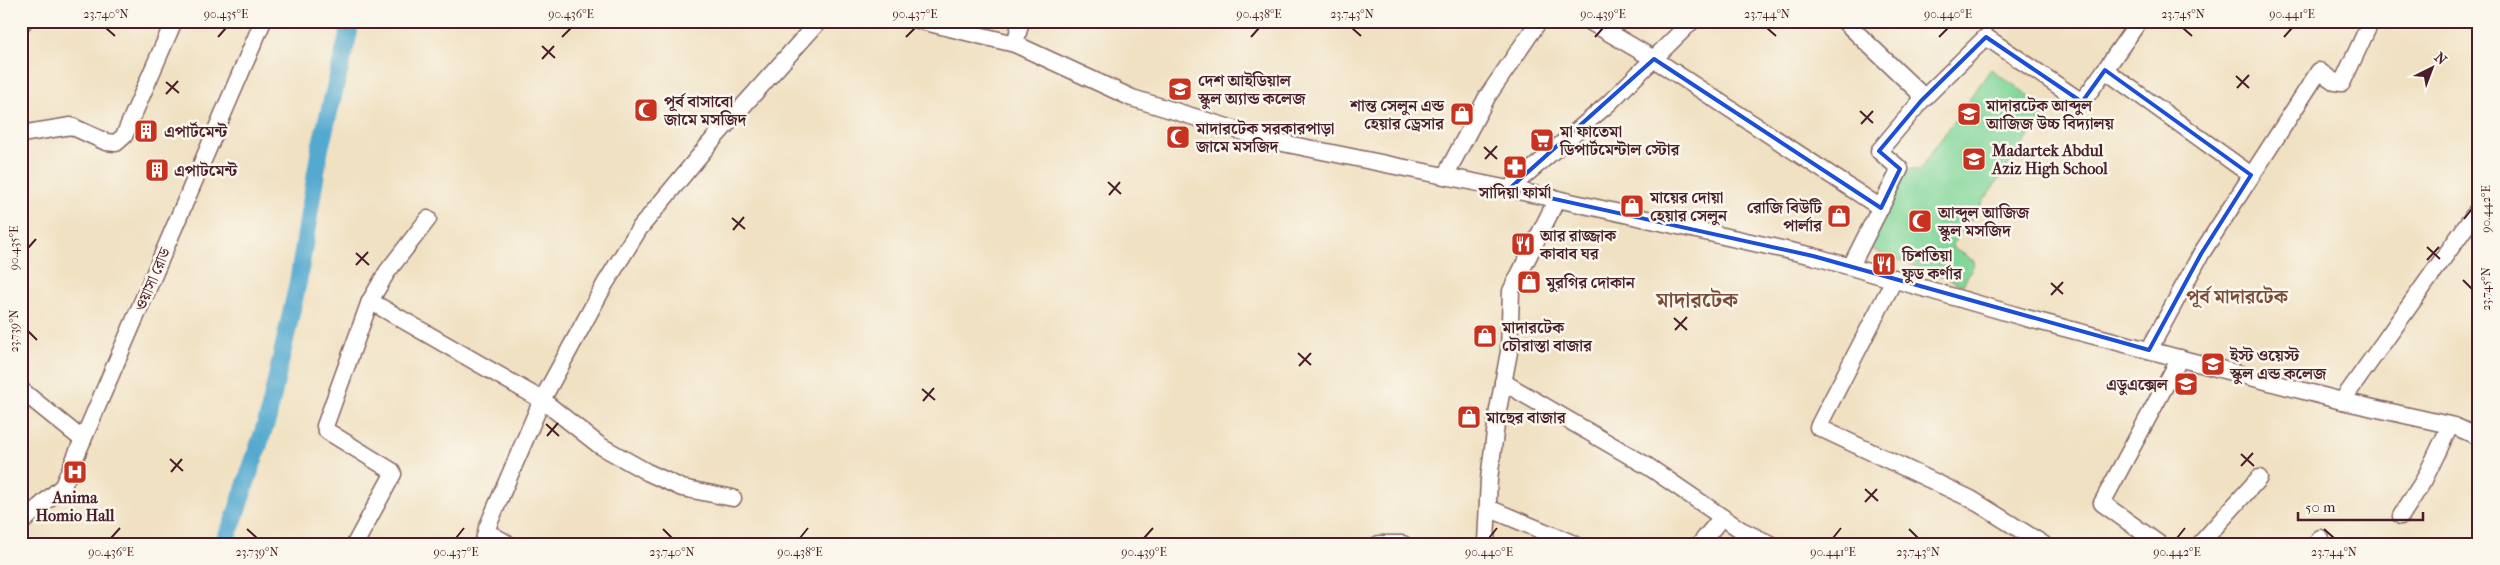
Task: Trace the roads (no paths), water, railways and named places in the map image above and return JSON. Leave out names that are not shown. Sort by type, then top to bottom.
[{"type":"street","points":[[21,26],[24,21]]},
{"type":"street","points":[[21,134],[71,126],[106,142],[116,143],[124,136],[174,21]]},
{"type":"street","name":"ওয়াসা রোড","points":[[21,523],[63,486],[263,21]]},
{"type":"street","points":[[508,544],[485,538],[542,400],[605,284],[639,229],[710,143],[818,21]]},
{"type":"street","points":[[921,21],[1015,44],[1132,98],[1273,141],[1557,199],[1813,256],[1895,278],[2017,315],[2342,401],[2450,426],[2479,437]]},
{"type":"street","points":[[1015,44],[1021,21]]},
{"type":"street","points":[[1445,176],[1488,97],[1539,21]]},
{"type":"street","points":[[1589,21],[1654,59],[1881,208]]},
{"type":"street","points":[[1509,189],[1608,104],[1692,21]]},
{"type":"street","points":[[1844,21],[1925,98]]},
{"type":"street","points":[[1851,266],[1900,169],[1878,151],[1925,98],[1986,37],[2082,102],[2139,21]]},
{"type":"street","points":[[2149,350],[2201,254],[2319,71],[2335,82],[2342,84],[2371,21]]},
{"type":"street","points":[[2105,70],[2251,175]]},
{"type":"street","points":[[1486,544],[1489,479],[1509,352],[1511,291],[1557,199]]},
{"type":"street","points":[[2342,401],[2479,208]]},
{"type":"street","points":[[355,544],[393,474],[392,471],[327,432],[325,426],[370,301],[387,272],[428,219]]},
{"type":"street","points":[[1895,278],[1818,427],[1971,498],[2043,544]]},
{"type":"street","points":[[370,301],[542,400],[599,445],[647,472],[682,488],[733,498]]},
{"type":"street","points":[[2159,544],[2102,503],[2180,358]]},
{"type":"street","points":[[1503,382],[1649,467],[1741,530],[1770,544]]},
{"type":"street","points":[[22,393],[83,440]]},
{"type":"street","points":[[2401,516],[2424,480],[2450,426]]},
{"type":"street","points":[[2200,544],[2259,478]]},
{"type":"street","points":[[1488,508],[1574,544]]},
{"type":"street","points":[[1700,544],[1722,517]]},
{"type":"street","points":[[1379,544],[1403,544]]},
{"type":"waterway","points":[[223,544],[233,522],[268,417],[298,282],[320,148],[349,32],[347,21]]},
{"type":"place","name":"দেশ আইডিয়াল স্কুল অ্যান্ড কলেজ","points":[[1180,89]]},
{"type":"place","name":"পূর্ব বাসাবো জামে মসজিদ","points":[[646,110]]},
{"type":"place","name":"শান্ত সেলুন এন্ড হেয়ার ড্রেসার","points":[[1462,114]]},
{"type":"place","name":"মাদারটেক আব্দুল আজিজ উচ্চ বিদ্যালয়","points":[[1969,114]]},
{"type":"place","name":"এপার্টমেন্ট","points":[[146,131]]},
{"type":"place","name":"মাদারটেক সরকারপাড়া জামে মসজিদ","points":[[1178,137]]},
{"type":"place","name":"মা ফাতেমা ডিপার্টমেন্টাল স্টোর","points":[[1542,140]]},
{"type":"place","name":"Madartek Abdul Aziz High School","points":[[1974,159]]},
{"type":"place","name":"সাদিয়া ফার্মা","points":[[1515,167]]},
{"type":"place","name":"এপাটমেন্ট","points":[[157,170]]},
{"type":"place","name":"মায়ের দোয়া হেয়ার সেলুন","points":[[1632,206]]},
{"type":"place","name":"রোজি বিউটি পার্লার","points":[[1839,216]]},
{"type":"place","name":"আব্দুল আজিজ স্কুল মসজিদ","points":[[1920,221]]},
{"type":"place","name":"আর রাজ্জাক কাবাব ঘর","points":[[1523,244]]},
{"type":"place","name":"চিশতিয়া ফুড কর্ণার","points":[[1884,264]]},
{"type":"place","name":"মুরগির দোকান","points":[[1529,282]]},
{"type":"place","name":"মাদারটেক চৌরাস্তা বাজার","points":[[1485,336]]},
{"type":"place","name":"ইস্ট ওয়েস্ট স্কুল এন্ড কলেজ","points":[[2213,364]]},
{"type":"place","name":"এডুএক্সেল","points":[[2186,384]]},
{"type":"place","name":"মাছের বাজার","points":[[1469,417]]},
{"type":"place","name":"Anima Homio Hall","points":[[75,472]]},
{"type":"district","name":"পূর্ব মাদারটেক","points":[[2237,296]]},
{"type":"district","name":"মাদারটেক","points":[[1697,300]]}]
